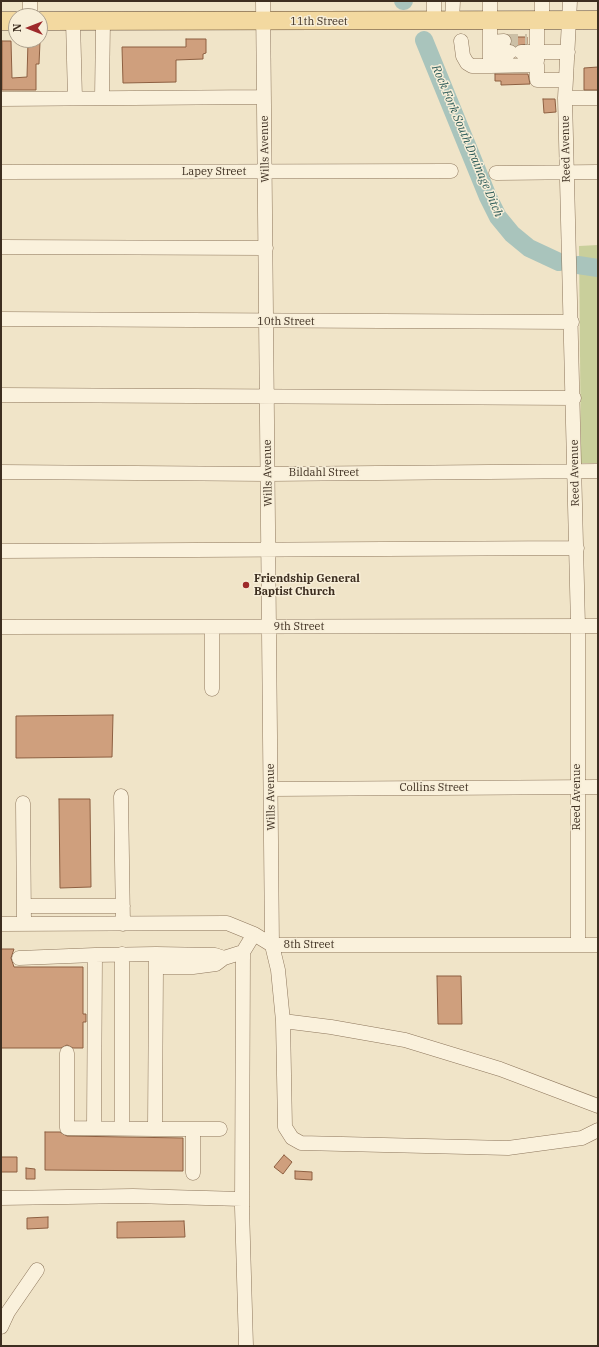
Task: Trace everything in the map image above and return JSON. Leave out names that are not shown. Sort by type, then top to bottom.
[{"type":"main road","name":"11th Street","points":[[48,21],[263,22],[598,20]]},
{"type":"street","name":"Wills Avenue","points":[[263,1],[272,945],[278,970],[283,1022],[285,1127],[292,1138],[301,1143],[508,1148],[582,1138],[598,1130]]},
{"type":"street","points":[[434,1],[434,21]]},
{"type":"street","points":[[452,21],[453,1]]},
{"type":"street","points":[[490,1],[490,53]]},
{"type":"street","points":[[542,1],[540,20],[525,49],[537,80],[566,80]]},
{"type":"street","name":"Reed Avenue","points":[[570,1],[565,98],[574,398],[578,626],[578,946]]},
{"type":"street","points":[[73,21],[75,98]]},
{"type":"street","points":[[102,98],[103,21]]},
{"type":"street","points":[[461,41],[463,56],[467,63],[472,66],[490,53],[525,49],[568,52]]},
{"type":"street","points":[[490,53],[525,49]]},
{"type":"street","points":[[1,98],[264,97]]},
{"type":"street","points":[[565,98],[598,98]]},
{"type":"street","name":"Lapey Street","points":[[1,172],[451,171]]},
{"type":"street","points":[[496,172],[598,172]]},
{"type":"street","points":[[1,247],[266,248]]},
{"type":"street","name":"10th Street","points":[[1,320],[572,322]]},
{"type":"street","points":[[1,395],[574,398]]},
{"type":"street","name":"Bildahl Street","points":[[1,472],[268,474],[598,471]]},
{"type":"street","points":[[1,551],[576,548]]},
{"type":"street","name":"9th Street","points":[[1,627],[598,626]]},
{"type":"street","points":[[212,627],[212,689]]},
{"type":"street","name":"Collins Street","points":[[271,789],[598,787]]},
{"type":"street","points":[[121,796],[123,924]]},
{"type":"street","points":[[23,803],[24,924]]},
{"type":"street","points":[[24,906],[123,906]]},
{"type":"street","name":"8th Street","points":[[1,924],[227,923],[254,934],[272,945],[598,946]]},
{"type":"street","points":[[246,1346],[242,1199],[243,952],[254,934]]},
{"type":"street","points":[[19,958],[122,954],[193,968],[216,964],[224,958],[243,952]]},
{"type":"street","points":[[122,954],[122,1128]]},
{"type":"street","points":[[94,1128],[95,955]]},
{"type":"street","points":[[155,1129],[156,961]]},
{"type":"street","points":[[283,1022],[331,1027],[405,1040],[500,1069],[598,1106]]},
{"type":"street","points":[[67,1053],[67,1128],[220,1129]]},
{"type":"street","points":[[193,1129],[193,1173]]},
{"type":"street","points":[[1,1198],[133,1196],[242,1199]]},
{"type":"street","points":[[1,1327],[8,1312],[37,1270]]},
{"type":"green space","points":[[598,245],[598,463],[581,463],[579,246]]},
{"type":"building","points":[[511,37],[527,37],[527,44],[516,46],[512,44]]},
{"type":"building","points":[[186,39],[206,39],[206,53],[203,54],[203,59],[176,60],[176,82],[123,83],[122,47],[186,47]]},
{"type":"building","points":[[2,41],[8,41],[8,48],[11,48],[12,78],[27,77],[28,48],[40,48],[39,64],[36,64],[36,90],[2,90]]},
{"type":"building","points":[[598,67],[598,90],[584,90],[584,68]]},
{"type":"building","points":[[495,74],[528,74],[530,84],[501,85],[501,81],[495,81]]},
{"type":"building","points":[[543,99],[555,99],[556,112],[544,113]]},
{"type":"building","points":[[113,715],[112,757],[16,758],[16,716]]},
{"type":"building","points":[[59,799],[90,799],[91,887],[60,888]]},
{"type":"building","points":[[1,949],[14,949],[11,958],[14,967],[83,967],[83,1014],[86,1014],[86,1022],[83,1022],[83,1048],[73,1048],[67,1045],[61,1048],[1,1048]]},
{"type":"building","points":[[437,976],[461,976],[462,1024],[438,1024]]},
{"type":"building","points":[[45,1132],[60,1132],[67,1136],[183,1138],[183,1171],[45,1170]]},
{"type":"building","points":[[284,1155],[292,1162],[283,1174],[274,1167]]},
{"type":"building","points":[[1,1157],[17,1157],[17,1172],[1,1172]]},
{"type":"building","points":[[26,1168],[35,1169],[35,1179],[26,1179]]},
{"type":"building","points":[[295,1171],[312,1172],[312,1180],[295,1179]]},
{"type":"building","points":[[48,1217],[48,1228],[27,1229],[27,1218]]},
{"type":"building","points":[[184,1221],[185,1237],[117,1238],[117,1222]]},
{"type":"waterway","name":"Rock Fork South Drainage Ditch","points":[[424,40],[488,197],[498,217],[512,234],[529,248],[559,262]]},
{"type":"waterway","points":[[578,265],[598,268]]},
{"type":"tunnel","points":[[504,41],[527,41]]},
{"type":"place","name":"Friendship General Baptist Church","points":[[246,585]]}]
